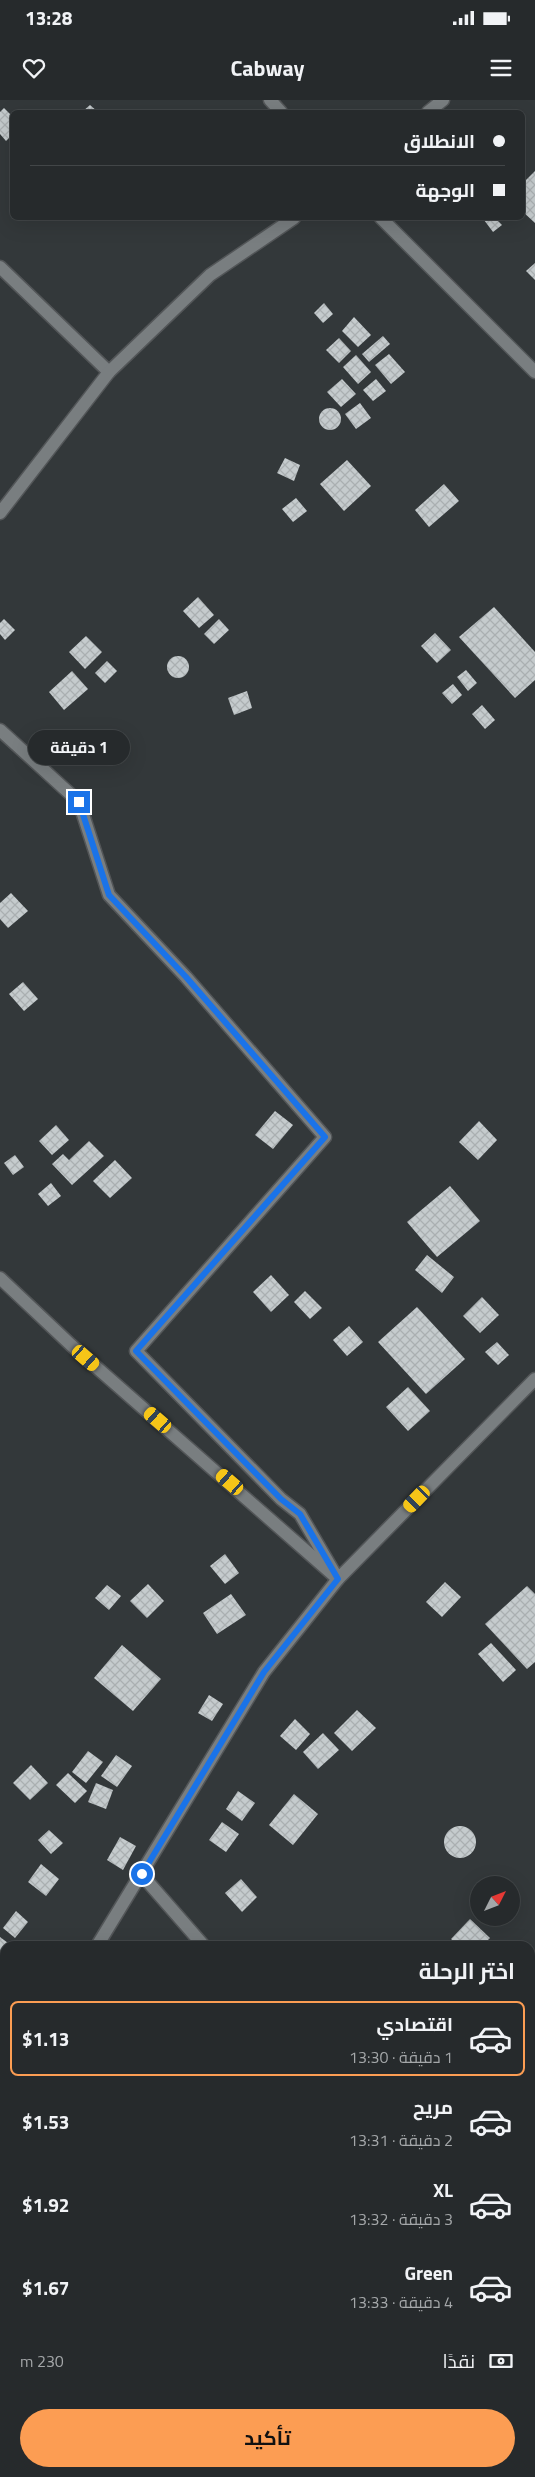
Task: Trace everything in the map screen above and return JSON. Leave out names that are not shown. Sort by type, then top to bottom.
[{"type":"street","points":[[270,100],[280,110]]},
{"type":"street","points":[[430,110],[443,100]]},
{"type":"street","points":[[0,513],[109,372],[210,275],[291,220]]},
{"type":"street","points":[[383,220],[535,372]]},
{"type":"street","points":[[0,267],[109,372]]},
{"type":"street","points":[[0,730],[79,802],[109,895],[186,977],[325,1137],[136,1351],[281,1499],[300,1514],[338,1579]]},
{"type":"street","points":[[0,1278],[71,1345],[338,1579]]},
{"type":"street","points":[[100,1941],[264,1672],[338,1579],[535,1379]]},
{"type":"street","points":[[142,1874],[200,1941]]},
{"type":"building","points":[[90,105],[96,110],[84,110]]},
{"type":"building","points":[[4,108],[10,114],[10,137],[6,141],[0,134],[0,112]]},
{"type":"building","points":[[535,171],[535,223],[525,214],[525,181]]},
{"type":"building","points":[[484,220],[497,220],[502,225],[493,232]]},
{"type":"building","points":[[535,263],[535,280],[526,271]]},
{"type":"building","points":[[324,303],[333,314],[323,323],[314,313]]},
{"type":"building","points":[[354,317],[371,335],[358,347],[342,331]]},
{"type":"building","points":[[383,336],[390,344],[369,362],[362,354]]},
{"type":"building","points":[[339,338],[351,351],[339,363],[326,350]]},
{"type":"building","points":[[389,354],[405,372],[391,384],[375,365]]},
{"type":"building","points":[[356,355],[371,372],[358,384],[343,367]]},
{"type":"building","points":[[342,379],[356,394],[341,407],[327,392]]},
{"type":"building","points":[[376,379],[386,391],[373,401],[363,390]]},
{"type":"building","points":[[360,403],[371,418],[356,429],[345,414]]},
{"type":"building","points":[[330,408],[338,411],[341,419],[338,427],[330,430],[322,427],[319,419],[322,411]]},
{"type":"building","points":[[285,458],[300,465],[294,481],[277,473]]},
{"type":"building","points":[[347,460],[371,486],[344,511],[320,484]]},
{"type":"building","points":[[444,484],[459,501],[429,527],[415,510]]},
{"type":"building","points":[[296,498],[307,511],[293,522],[282,509]]},
{"type":"building","points":[[198,597],[214,615],[199,628],[183,611]]},
{"type":"building","points":[[494,607],[535,652],[535,680],[515,698],[459,637]]},
{"type":"building","points":[[4,619],[15,630],[5,640],[0,634],[0,623]]},
{"type":"building","points":[[219,619],[229,630],[214,644],[204,634]]},
{"type":"building","points":[[435,633],[451,650],[437,663],[421,646]]},
{"type":"building","points":[[86,636],[102,652],[85,669],[69,652]]},
{"type":"building","points":[[178,656],[186,659],[189,667],[186,675],[178,678],[170,675],[167,667],[170,659]]},
{"type":"building","points":[[107,661],[117,671],[105,683],[95,673]]},
{"type":"building","points":[[466,670],[477,683],[468,691],[457,677]]},
{"type":"building","points":[[72,671],[88,689],[64,710],[49,692]]},
{"type":"building","points":[[453,684],[462,695],[452,704],[442,693]]},
{"type":"building","points":[[247,691],[252,708],[234,715],[228,698]]},
{"type":"building","points":[[482,705],[495,720],[485,729],[472,714]]},
{"type":"building","points":[[11,893],[28,911],[8,928],[0,919],[0,903]]},
{"type":"building","points":[[23,982],[38,999],[24,1011],[9,994]]},
{"type":"building","points":[[275,1111],[293,1125],[273,1149],[255,1135]]},
{"type":"building","points":[[479,1121],[497,1140],[478,1160],[459,1142]]},
{"type":"building","points":[[56,1125],[69,1140],[52,1155],[39,1141]]},
{"type":"building","points":[[89,1141],[104,1156],[72,1185],[52,1164],[63,1154],[69,1160]]},
{"type":"building","points":[[15,1155],[24,1167],[13,1175],[4,1163]]},
{"type":"building","points":[[115,1160],[132,1178],[110,1198],[93,1181]]},
{"type":"building","points":[[51,1183],[61,1196],[48,1206],[38,1194]]},
{"type":"building","points":[[450,1186],[480,1221],[437,1257],[407,1222]]},
{"type":"building","points":[[427,1255],[454,1277],[442,1293],[415,1270]]},
{"type":"building","points":[[271,1275],[289,1295],[271,1312],[253,1292]]},
{"type":"building","points":[[305,1291],[322,1308],[310,1319],[294,1302]]},
{"type":"building","points":[[482,1297],[499,1315],[480,1333],[463,1316]]},
{"type":"building","points":[[417,1307],[465,1359],[426,1394],[378,1342]]},
{"type":"building","points":[[349,1326],[363,1342],[347,1356],[333,1340]]},
{"type":"building","points":[[497,1342],[509,1355],[498,1365],[485,1352]]},
{"type":"building","points":[[408,1387],[430,1411],[408,1431],[386,1407]]},
{"type":"building","points":[[225,1554],[239,1573],[225,1584],[210,1566]]},
{"type":"building","points":[[445,1582],[461,1597],[442,1617],[426,1602]]},
{"type":"building","points":[[148,1584],[164,1601],[147,1618],[130,1601]]},
{"type":"building","points":[[107,1585],[121,1596],[109,1610],[95,1598]]},
{"type":"building","points":[[527,1586],[535,1594],[535,1662],[527,1669],[485,1624]]},
{"type":"building","points":[[231,1594],[246,1615],[217,1634],[203,1613]]},
{"type":"building","points":[[491,1643],[516,1670],[503,1682],[478,1654]]},
{"type":"building","points":[[122,1645],[161,1679],[133,1711],[94,1678]]},
{"type":"building","points":[[209,1695],[223,1704],[212,1721],[198,1713]]},
{"type":"building","points":[[357,1710],[376,1728],[352,1751],[334,1733]]},
{"type":"building","points":[[295,1719],[310,1734],[296,1750],[280,1736]]},
{"type":"building","points":[[323,1733],[339,1750],[318,1769],[303,1752]]},
{"type":"building","points":[[88,1751],[103,1762],[86,1783],[72,1772]]},
{"type":"building","points":[[116,1755],[132,1766],[117,1787],[101,1776]]},
{"type":"building","points":[[31,1765],[48,1783],[30,1800],[13,1783]]},
{"type":"building","points":[[68,1773],[87,1791],[75,1803],[56,1785]]},
{"type":"building","points":[[96,1783],[113,1790],[106,1809],[88,1802]]},
{"type":"building","points":[[238,1791],[255,1803],[242,1821],[226,1809]]},
{"type":"building","points":[[294,1794],[318,1814],[293,1845],[269,1825]]},
{"type":"building","points":[[222,1822],[239,1834],[226,1852],[209,1840]]},
{"type":"building","points":[[460,1826],[466,1827],[471,1831],[475,1836],[475,1848],[471,1853],[466,1857],[460,1858],[454,1857],[449,1853],[445,1848],[444,1842],[445,1836],[449,1831],[454,1827]]},
{"type":"building","points":[[49,1830],[63,1843],[51,1854],[38,1840]]},
{"type":"building","points":[[120,1837],[136,1846],[123,1870],[107,1860]]},
{"type":"building","points":[[41,1864],[59,1879],[46,1896],[28,1882]]},
{"type":"building","points":[[241,1879],[257,1897],[242,1912],[225,1893]]},
{"type":"building","points":[[16,1911],[28,1922],[15,1938],[3,1928]]},
{"type":"building","points":[[470,1919],[470,1926],[477,1926],[490,1938],[487,1941],[453,1941],[451,1939]]},
{"type":"route","points":[[79,802],[109,895],[186,977],[325,1137],[136,1351],[281,1499],[300,1514],[338,1579],[264,1672],[142,1874]]}]
